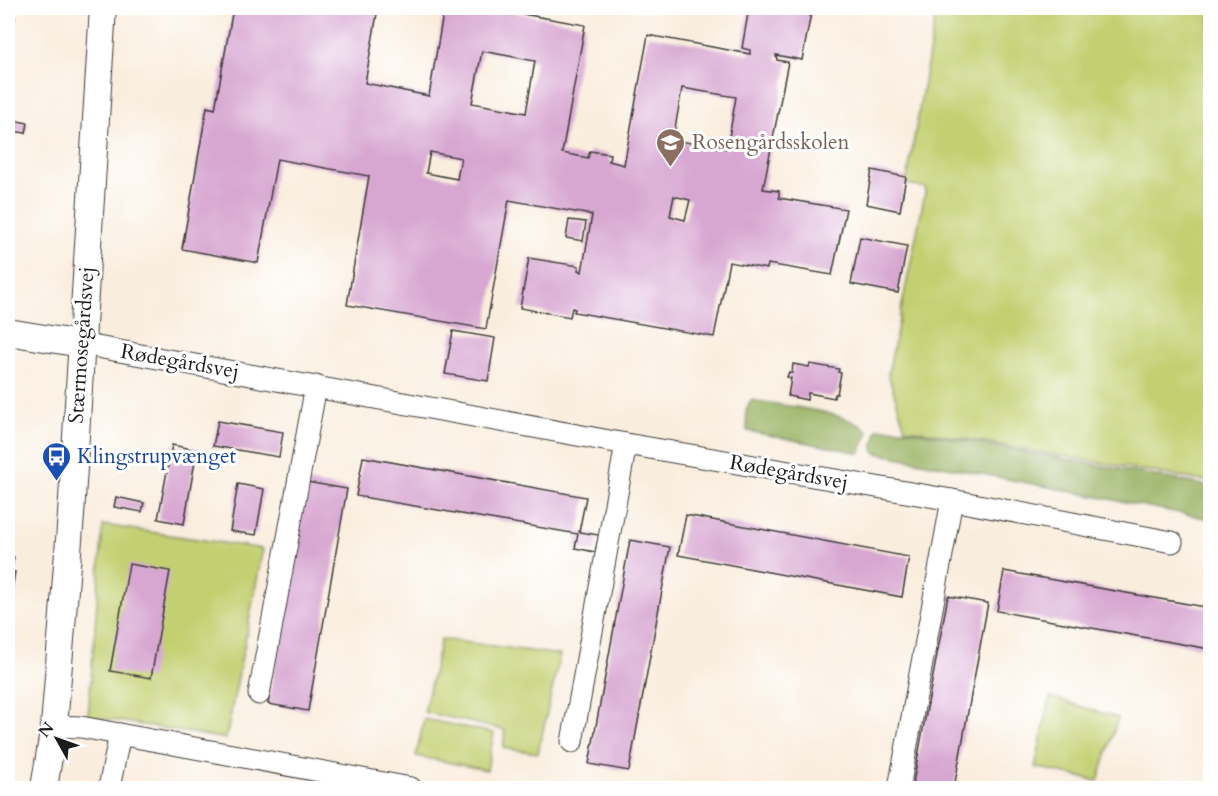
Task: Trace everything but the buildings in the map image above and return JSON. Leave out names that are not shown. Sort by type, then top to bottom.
[{"type":"street","name":"Stærmosegårdsvej","points":[[44,789],[54,726],[71,514],[103,8]]},
{"type":"street","name":"Rødegårdsvej","points":[[8,332],[626,444],[952,500],[1172,542]]},
{"type":"street","points":[[259,694],[316,386]]},
{"type":"street","points":[[572,742],[626,444]]},
{"type":"street","points":[[899,789],[952,500]]},
{"type":"street","points":[[54,726],[77,726],[411,789]]},
{"type":"street","points":[[109,789],[120,734]]},
{"type":"green space","points":[[937,8],[1210,8],[1210,482],[905,428],[888,374],[926,188],[906,184]]},
{"type":"green space","points":[[751,400],[829,413],[869,431],[860,453],[747,431],[746,411]]},
{"type":"green space","points":[[877,429],[903,429],[1210,486],[1210,519],[876,453],[873,450]]},
{"type":"green space","points":[[103,525],[263,549],[226,739],[88,716]]},
{"type":"green space","points":[[441,639],[560,655],[538,753],[503,748],[505,730],[424,712]]},
{"type":"green space","points":[[1050,697],[1118,718],[1098,781],[1035,767]]},
{"type":"green space","points":[[424,719],[494,733],[487,770],[416,756]]},
{"type":"place","name":"Rosengårdsskolen","points":[[671,168]]},
{"type":"place","name":"Klingstrupvænget","points":[[56,482]]}]
